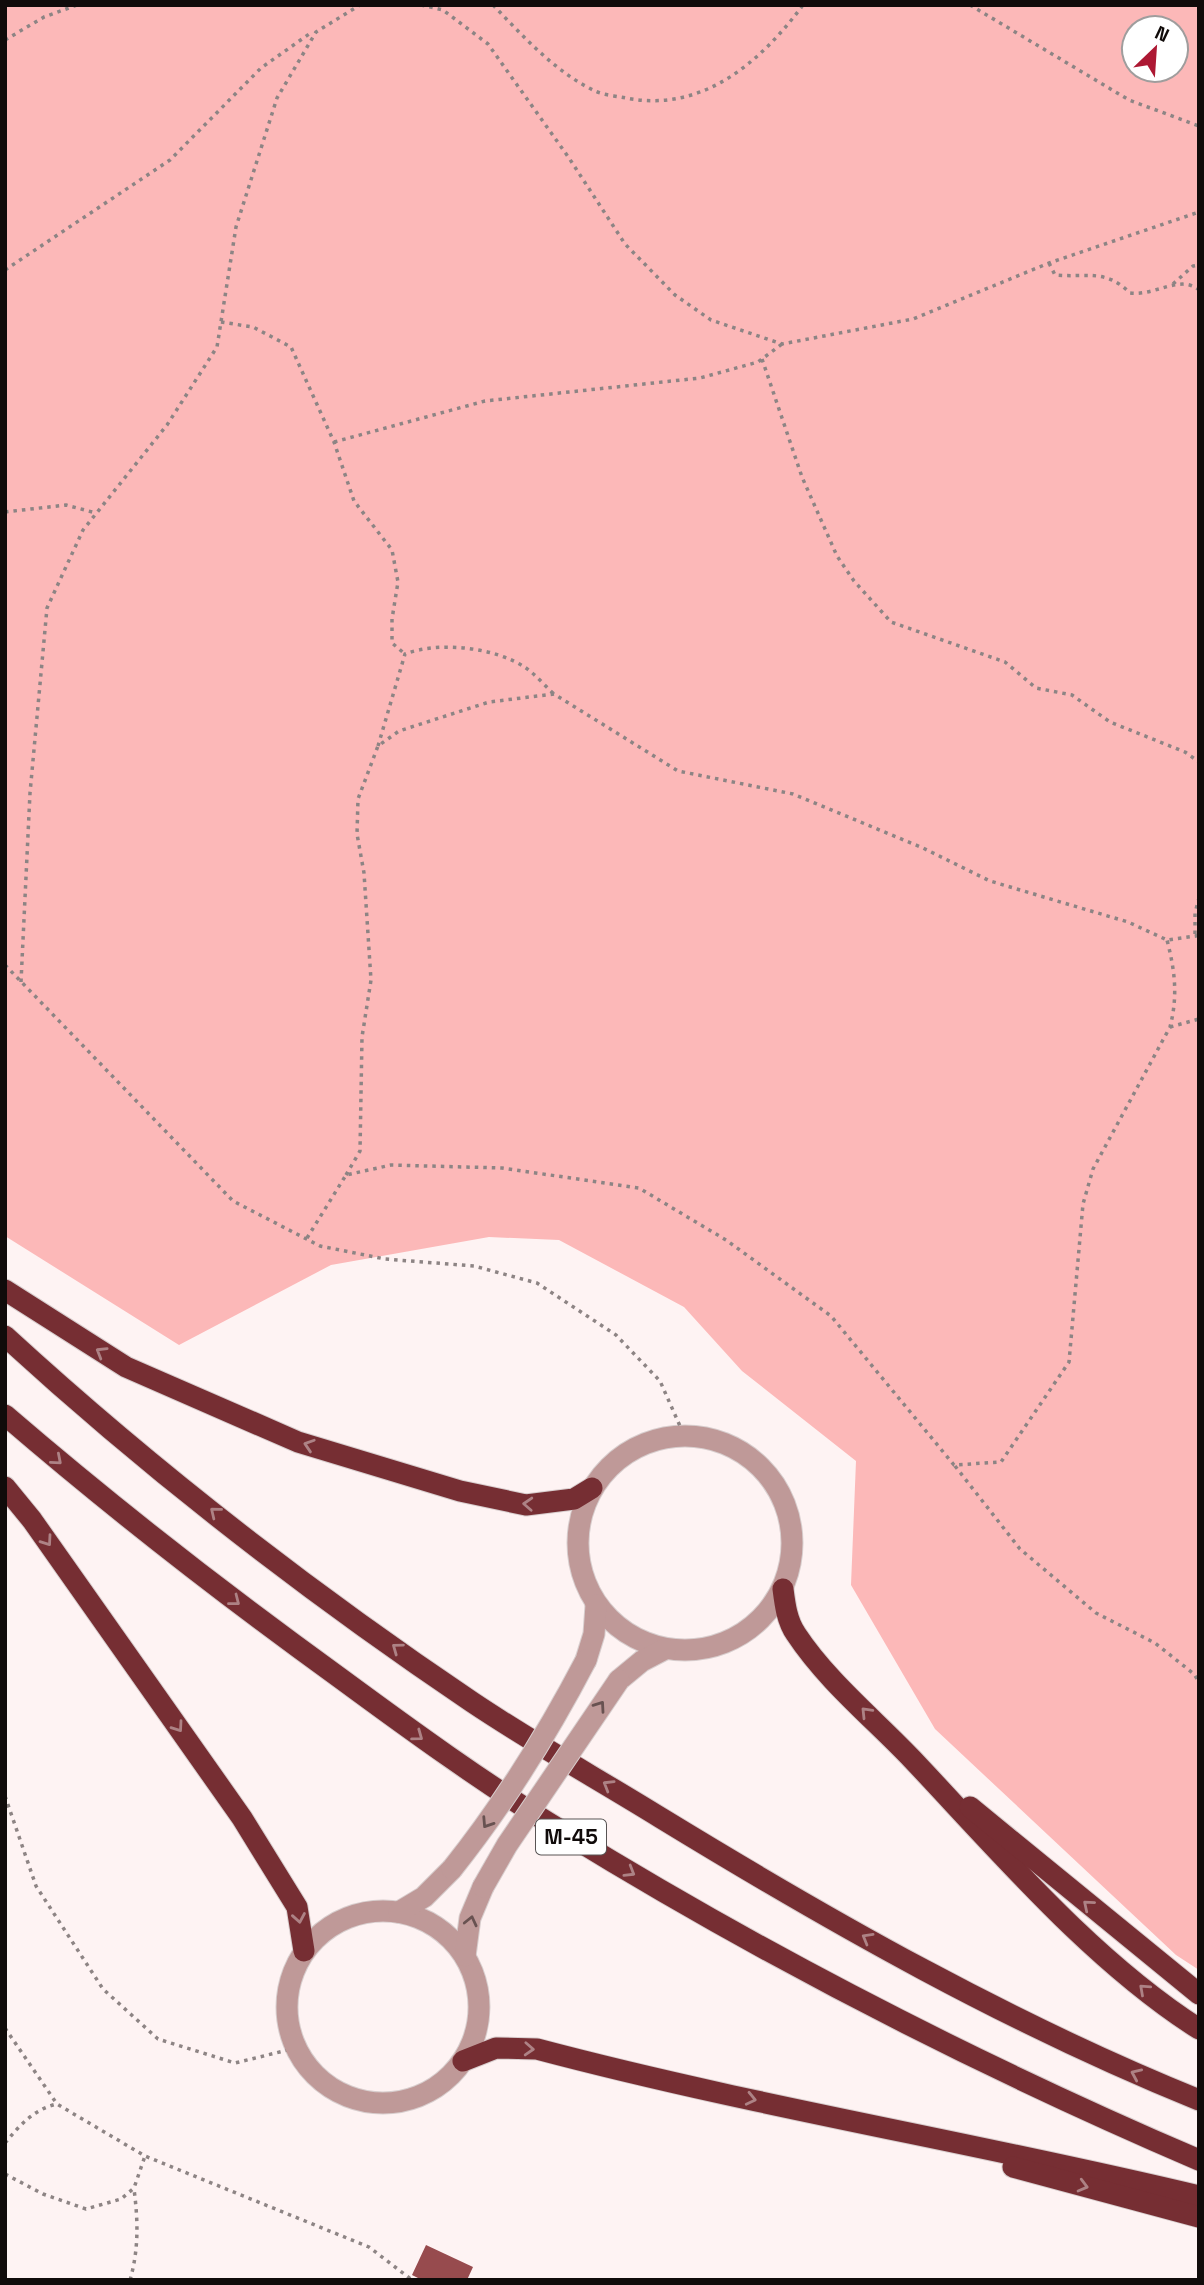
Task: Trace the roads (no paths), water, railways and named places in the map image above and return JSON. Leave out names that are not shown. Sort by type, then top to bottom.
[{"type":"highway","points":[[5,1290],[127,1367],[299,1442],[460,1491],[526,1506],[574,1499],[592,1488]]},
{"type":"highway","name":"M-45","points":[[5,1336],[101,1420],[272,1559],[473,1703],[730,1860],[927,1972],[1133,2074],[1199,2100]]},
{"type":"highway","name":"M-45","points":[[5,1415],[72,1473],[242,1607],[447,1756],[561,1831],[706,1917],[907,2023],[1113,2123],[1199,2160]]},
{"type":"highway","points":[[5,1487],[33,1520],[242,1818],[297,1907],[304,1951]]},
{"type":"highway","points":[[783,1589],[786,1614],[795,1633],[821,1665],[914,1761],[972,1827],[1067,1920],[1166,2008],[1199,2029]]},
{"type":"highway","points":[[914,1761],[1199,1994]]},
{"type":"highway","points":[[463,2061],[496,2049],[537,2049],[804,2111],[1089,2170],[1199,2196]]},
{"type":"highway","points":[[804,2111],[1199,2217]]},
{"type":"street","points":[[684,1435],[720,1441],[751,1459],[775,1485],[790,1518],[792,1554],[783,1589],[768,1613],[738,1636],[721,1645],[693,1651],[665,1649],[626,1633],[596,1605],[582,1577],[577,1547],[580,1516],[592,1488],[616,1460],[648,1442],[684,1435]]},
{"type":"street","points":[[399,1912],[424,1897],[452,1869],[481,1832],[555,1716],[586,1660],[594,1634],[596,1605]]},
{"type":"street","name":"M-45","points":[[465,1956],[470,1918],[483,1887],[507,1845],[619,1680],[642,1661],[665,1649]]},
{"type":"street","name":"M-45","points":[[372,1911],[399,1912],[425,1920],[447,1935],[465,1956],[476,1981],[480,2009],[475,2036],[463,2061],[444,2082],[419,2097],[390,2103],[362,2101],[334,2090],[312,2072],[296,2048],[288,2024],[287,1998],[292,1973],[304,1951],[323,1931],[346,1918],[372,1911]]}]
